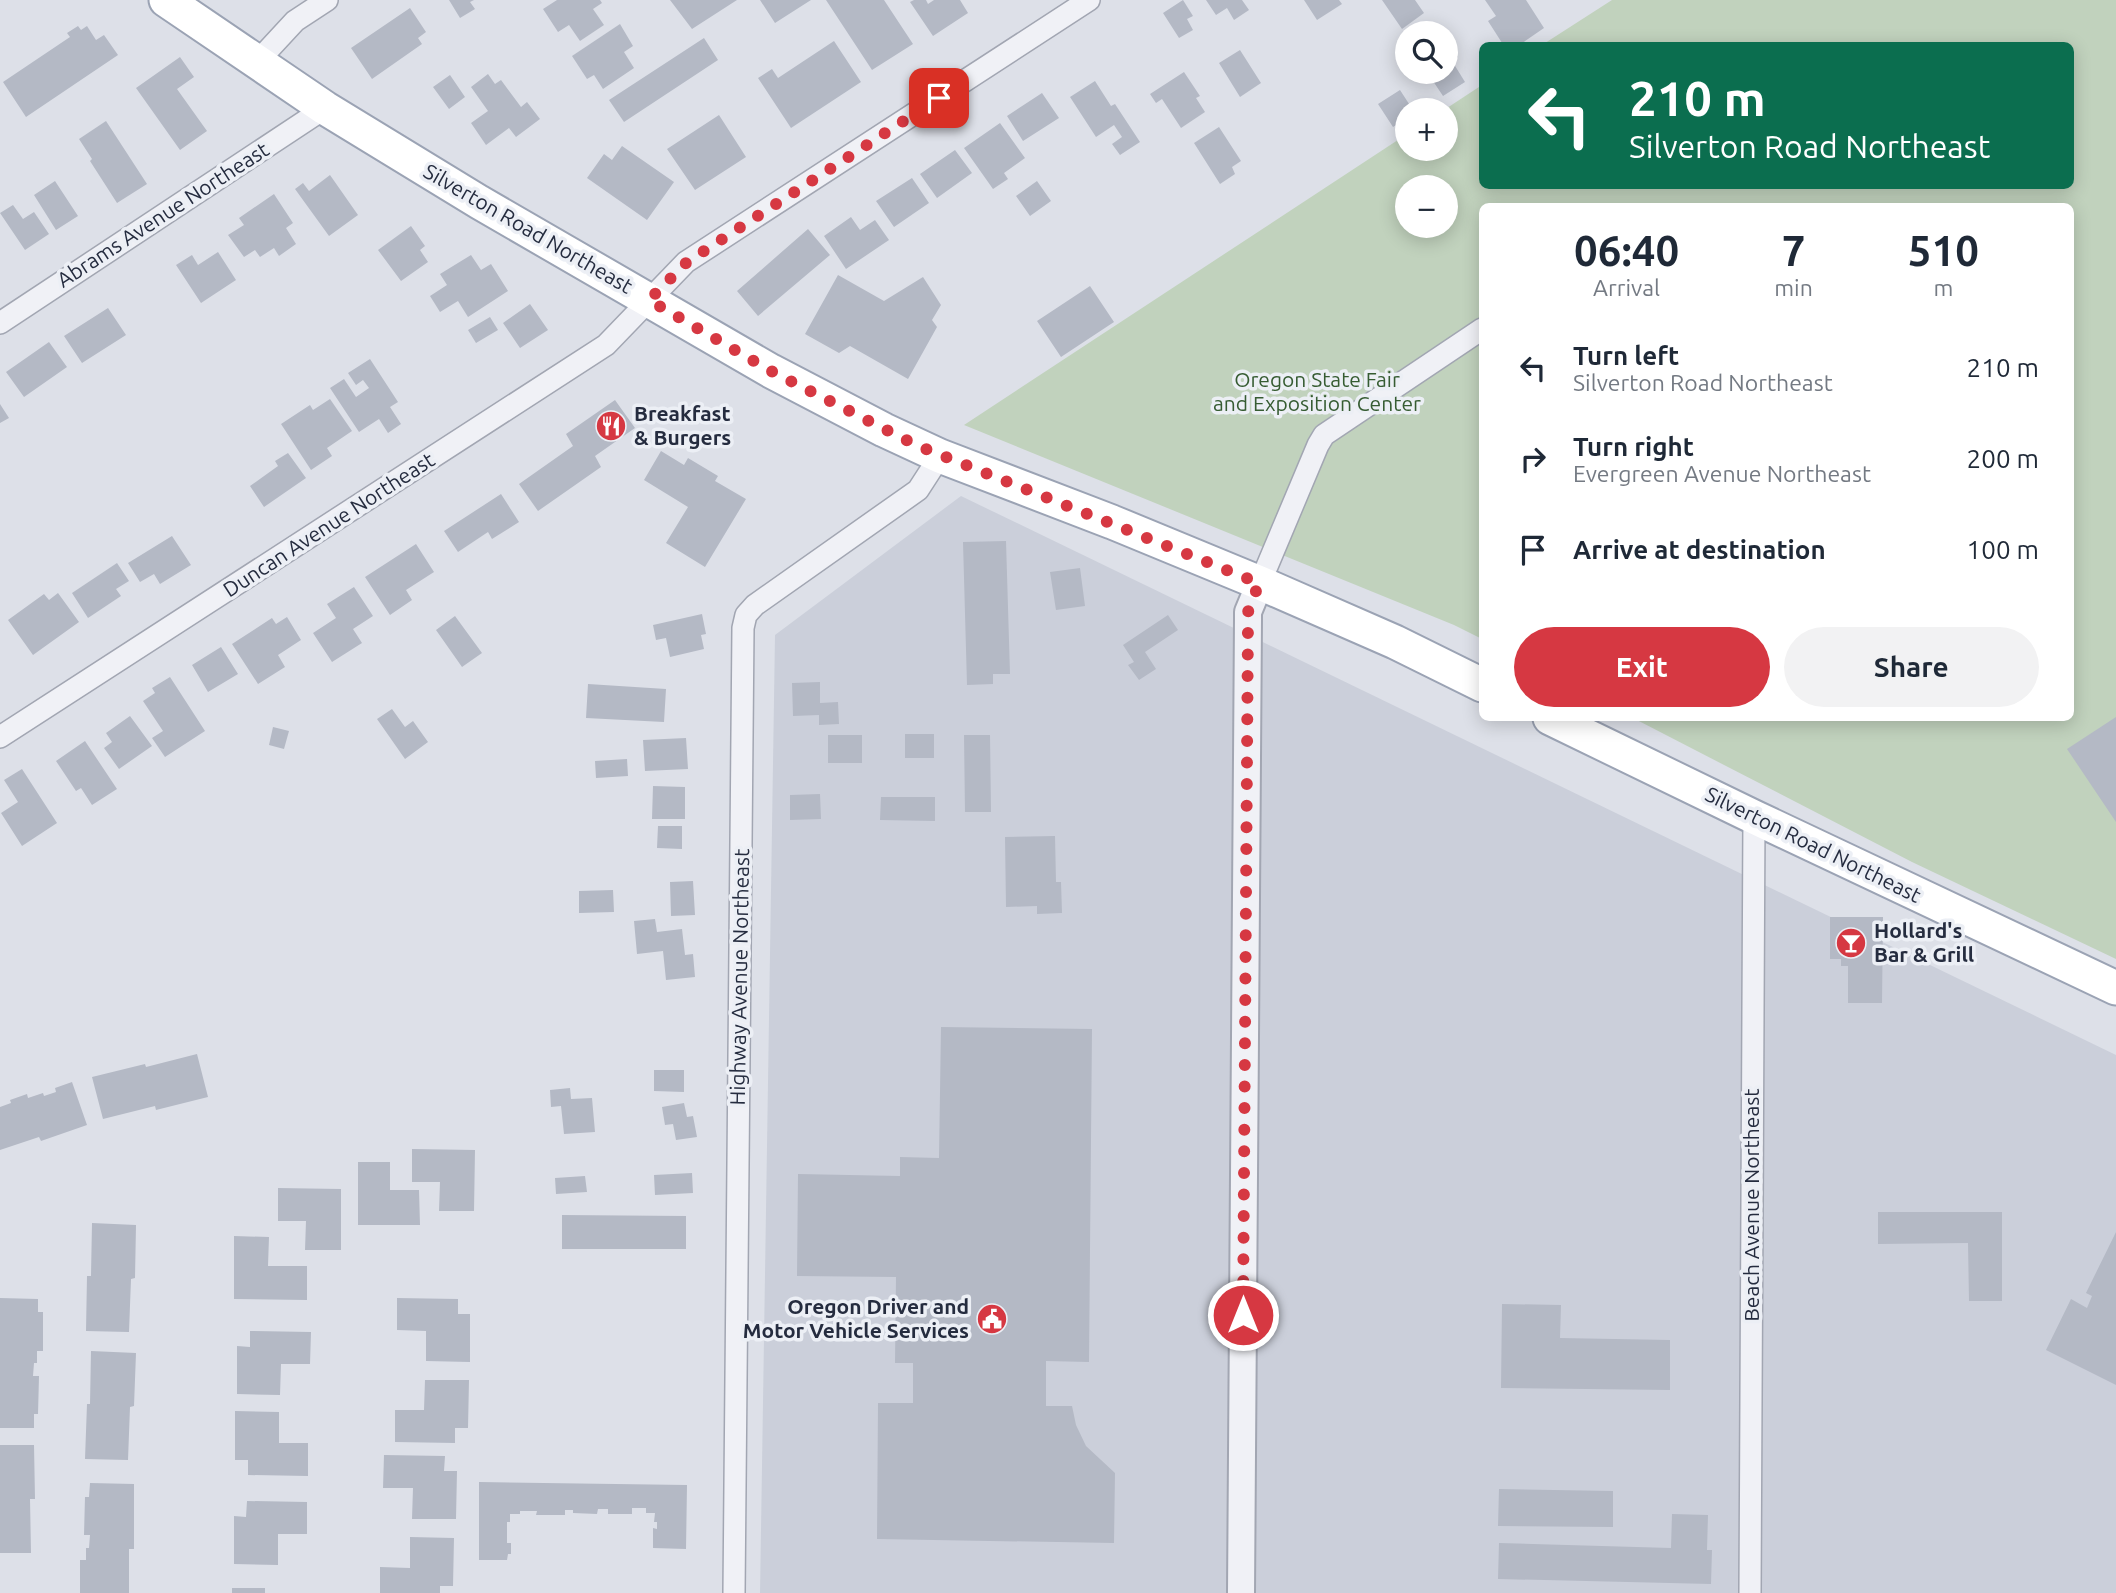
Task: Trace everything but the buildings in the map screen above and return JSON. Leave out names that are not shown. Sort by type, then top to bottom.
[{"type":"main road","name":"Silverton Road Northeast","points":[[166,0],[326,108],[479,202],[771,371],[884,430],[940,456],[1259,583],[1395,642],[1479,684]]},
{"type":"main road","name":"Silverton Road Northeast","points":[[1556,721],[2116,988]]},
{"type":"street","points":[[257,62],[295,21],[327,0]]},
{"type":"street","name":"Duncan Avenue Northeast","points":[[0,737],[606,345],[687,262],[1089,0]]},
{"type":"street","name":"Abrams Avenue Northeast","points":[[0,323],[326,108]]},
{"type":"street","points":[[1241,1593],[1248,612],[1324,435],[1335,425],[1479,331]]},
{"type":"street","name":"Highway Avenue Northeast","points":[[734,1593],[743,628],[747,615],[755,605],[918,490],[940,456]]},
{"type":"street","name":"Beach Avenue Northeast","points":[[1750,1593],[1754,817]]},
{"type":"shaded area","points":[[961,496],[2116,1055],[2116,1593],[760,1593],[775,635]]},
{"type":"green space","name":"Oregon State Fair and Exposition Center","points":[[1612,0],[2116,0],[2116,959],[1912,862],[1639,721],[2074,721],[2074,203],[1479,203],[1479,638],[964,425],[1395,142],[1395,161],[1458,161],[1458,101],[1479,87],[1479,189],[2074,189],[2074,42],[1547,42]]},
{"type":"place","name":"Breakfast & Burgers","points":[[611,426]]},
{"type":"place","name":"Hollard's Bar & Grill","points":[[1851,943]]},
{"type":"place","name":"Oregon Driver and Motor Vehicle Services","points":[[992,1319]]},
{"type":"route","points":[[939,98],[687,262],[649,300],[771,371],[916,445],[1259,583],[1248,612],[1243,1315]]}]
